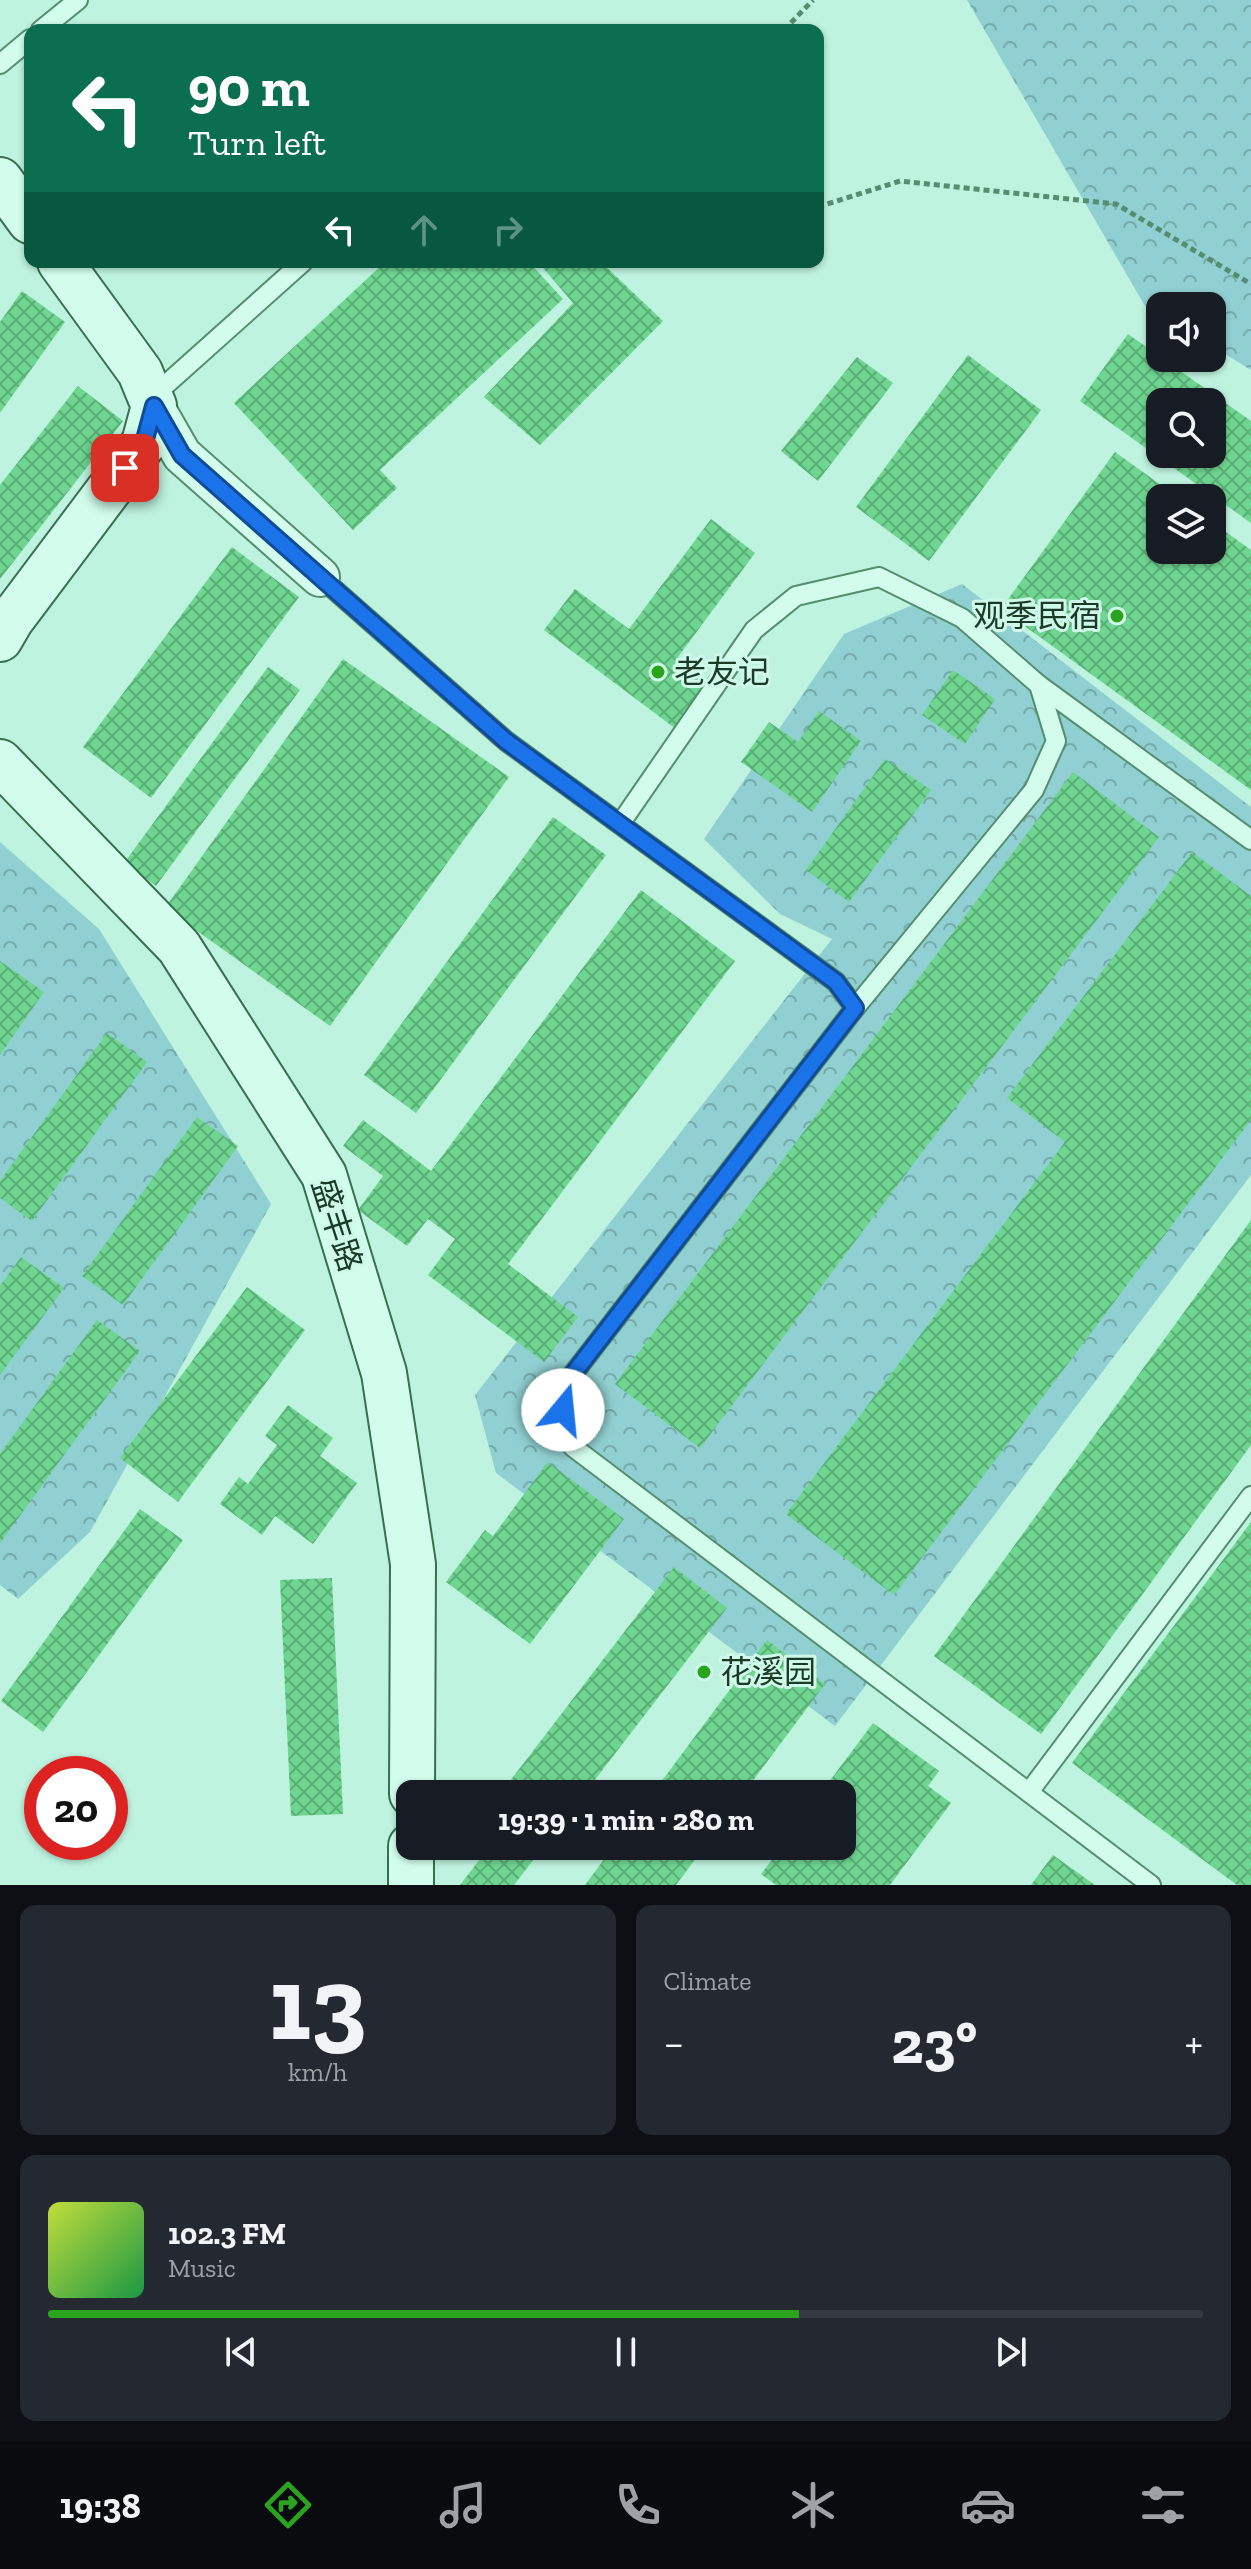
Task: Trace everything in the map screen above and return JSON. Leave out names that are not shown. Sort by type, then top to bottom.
[{"type":"street","points":[[0,180],[24,213]]},
{"type":"street","points":[[64,268],[140,372],[182,455],[320,577]]},
{"type":"street","points":[[4,631],[144,443],[153,402]]},
{"type":"street","name":"盛丰路","points":[[0,762],[179,947],[324,1175],[384,1373],[413,1564],[412,1780]]},
{"type":"street","points":[[411,1860],[411,1885]]},
{"type":"lane","points":[[48,24],[78,0]]},
{"type":"lane","points":[[0,64],[24,44]]},
{"type":"lane","points":[[153,402],[297,268]]},
{"type":"lane","points":[[320,577],[506,741],[836,982],[855,1008]]},
{"type":"lane","points":[[620,824],[754,630],[796,596],[879,577],[962,618],[1039,685],[1251,840]]},
{"type":"lane","points":[[1039,685],[1056,741],[1034,790],[855,1008],[573,1374],[563,1410],[573,1447],[1151,1885]]},
{"type":"lane","points":[[1029,1792],[1251,1496]]},
{"type":"path","points":[[790,24],[813,0]]},
{"type":"path","points":[[824,205],[900,181],[1116,204],[1251,284]]},
{"type":"green space","points":[[967,0],[1251,0],[1251,370],[1226,355],[1226,292],[1146,292],[1145,306]]},
{"type":"green space","points":[[962,584],[1251,807],[1251,1175],[835,1726],[496,1473],[475,1395],[832,939],[780,914],[704,839],[844,634]]},
{"type":"green space","points":[[0,842],[99,929],[271,1204],[90,1532],[18,1599],[0,1585]]},
{"type":"building","points":[[379,268],[535,268],[563,299],[380,470],[397,488],[353,530],[234,403]]},
{"type":"building","points":[[543,268],[607,268],[663,321],[540,445],[484,397],[573,303]]},
{"type":"building","points":[[22,291],[65,322],[0,413],[0,322]]},
{"type":"building","points":[[1128,334],[1146,347],[1146,372],[1182,372],[1204,388],[1146,388],[1146,448],[1080,401]]},
{"type":"building","points":[[968,355],[1041,410],[929,561],[856,507]]},
{"type":"building","points":[[857,357],[893,383],[818,481],[781,451]]},
{"type":"building","points":[[78,386],[123,421],[0,579],[0,485]]},
{"type":"building","points":[[1226,403],[1251,421],[1251,523],[1226,505],[1226,484],[1196,484],[1174,468],[1226,468]]},
{"type":"building","points":[[1115,452],[1160,484],[1146,484],[1146,564],[1226,564],[1226,532],[1251,550],[1251,790],[1001,609]]},
{"type":"building","points":[[711,519],[755,553],[678,657],[711,682],[676,729],[544,630],[575,589],[629,629]]},
{"type":"building","points":[[232,547],[299,597],[151,798],[83,747]]},
{"type":"building","points":[[343,659],[509,777],[330,1026],[165,908]]},
{"type":"building","points":[[268,667],[300,690],[156,886],[124,863]]},
{"type":"building","points":[[953,670],[995,699],[965,744],[922,715]]},
{"type":"building","points":[[819,711],[861,741],[812,812],[741,762],[769,722],[798,742]]},
{"type":"building","points":[[885,759],[931,790],[849,902],[806,870]]},
{"type":"building","points":[[1073,772],[1159,837],[700,1448],[615,1384]]},
{"type":"building","points":[[553,817],[606,855],[416,1113],[364,1075]]},
{"type":"building","points":[[1192,852],[1251,896],[1251,1120],[894,1595],[786,1514],[1065,1142],[1007,1098]]},
{"type":"building","points":[[641,890],[735,961],[508,1264],[578,1317],[544,1362],[428,1275],[455,1239],[428,1219],[407,1246],[358,1210],[383,1176],[343,1146],[363,1120],[431,1171]]},
{"type":"building","points":[[0,961],[44,992],[0,1055]]},
{"type":"building","points":[[107,1033],[147,1062],[32,1221],[0,1198],[0,1181]]},
{"type":"building","points":[[197,1117],[238,1146],[123,1305],[82,1276]]},
{"type":"building","points":[[1251,1220],[1251,1445],[1041,1734],[934,1656]]},
{"type":"building","points":[[21,1257],[64,1288],[0,1375],[0,1286]]},
{"type":"building","points":[[247,1287],[305,1330],[178,1502],[120,1458]]},
{"type":"building","points":[[97,1320],[140,1351],[0,1543],[0,1454]]},
{"type":"building","points":[[288,1405],[333,1438],[320,1456],[357,1483],[313,1544],[275,1516],[262,1535],[220,1504],[239,1477],[248,1484],[277,1445],[265,1436]]},
{"type":"building","points":[[548,1462],[624,1519],[530,1644],[446,1582],[485,1530],[493,1536]]},
{"type":"building","points":[[140,1509],[183,1540],[43,1732],[1,1701]]},
{"type":"building","points":[[1251,1522],[1251,1885],[1237,1885],[1072,1763]]},
{"type":"building","points":[[674,1567],[727,1608],[595,1780],[511,1780]]},
{"type":"building","points":[[332,1578],[343,1814],[291,1816],[280,1580]]},
{"type":"building","points":[[767,1640],[825,1684],[753,1780],[662,1780]]},
{"type":"building","points":[[873,1723],[939,1771],[928,1786],[951,1803],[890,1885],[776,1885],[761,1874],[772,1860],[856,1860],[856,1780],[830,1780]]},
{"type":"building","points":[[1053,1855],[1095,1885],[1031,1885]]},
{"type":"building","points":[[479,1860],[533,1860],[514,1885],[460,1885]]},
{"type":"building","points":[[604,1860],[695,1860],[676,1885],[585,1885]]},
{"type":"place","name":"观季民宿","points":[[1117,616]]},
{"type":"place","name":"老友记","points":[[658,672]]},
{"type":"place","name":"花溪园","points":[[704,1672]]},
{"type":"route","points":[[125,468],[144,443],[154,406],[182,455],[506,741],[836,982],[855,1008],[573,1374],[563,1410]]}]
